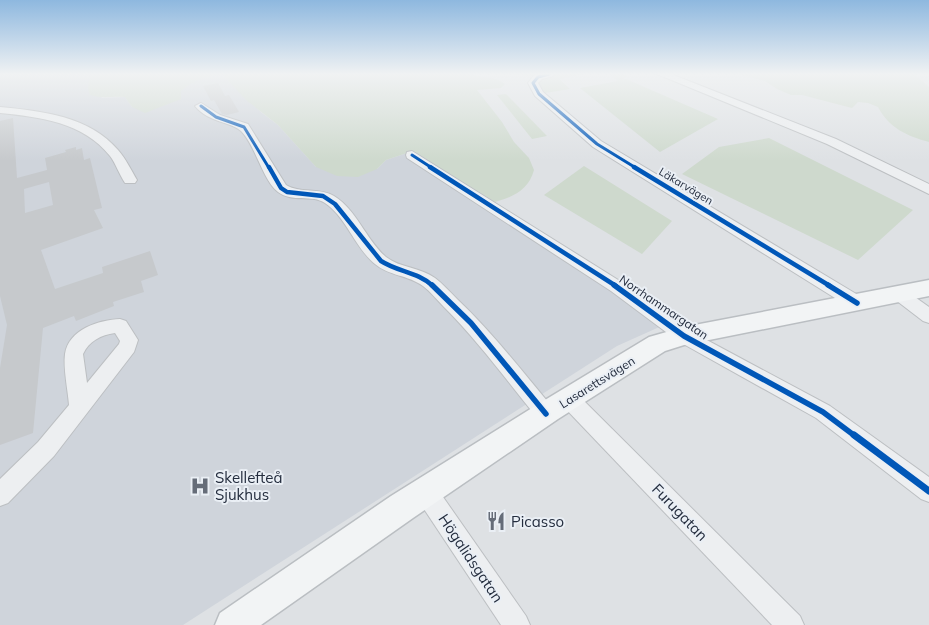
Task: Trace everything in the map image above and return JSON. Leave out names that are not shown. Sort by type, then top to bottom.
[{"type":"main road","name":"Lasarettsvägen","points":[[232,625],[426,492],[657,344],[684,336],[929,288]]},
{"type":"street","name":"Läkarvägen","points":[[551,103],[598,144],[857,303]]},
{"type":"street","points":[[734,103],[854,152],[893,170],[929,190]]},
{"type":"street","points":[[201,106],[216,117],[244,127],[247,130],[282,188],[288,194],[298,196],[315,194],[330,200],[381,261],[389,266],[414,273],[428,282],[471,323],[546,414]]},
{"type":"street","points":[[0,110],[53,116],[73,122],[105,144],[114,154],[130,180]]},
{"type":"street","name":"Norrhammargatan","points":[[412,155],[618,287],[684,336],[823,412],[929,491]]},
{"type":"street","points":[[899,294],[929,316]]},
{"type":"street","name":"Furugatan","points":[[569,399],[791,625]]},
{"type":"street","points":[[0,495],[46,449],[79,407]]},
{"type":"street","name":"Högalidsgatan","points":[[426,492],[517,625]]},
{"type":"shaded area","name":"Skellefteå Sjukhus","points":[[0,103],[129,103],[132,107],[144,103],[252,103],[278,125],[316,167],[377,169],[386,160],[413,151],[495,202],[675,320],[617,346],[183,625],[0,625]]},
{"type":"shaded area","points":[[129,103],[170,103],[145,113],[132,107]]},
{"type":"shaded area","points":[[250,103],[487,103],[514,142],[529,158],[534,170],[532,177],[520,191],[508,198],[495,202],[413,151],[386,160],[377,169],[358,177],[337,176],[316,167],[278,125]]},
{"type":"shaded area","points":[[503,103],[515,103],[547,136],[532,139]]},
{"type":"shaded area","points":[[599,103],[682,103],[718,119],[660,152]]},
{"type":"shaded area","points":[[833,103],[857,103],[852,108]]},
{"type":"shaded area","points":[[868,103],[929,103],[929,142],[913,137],[893,126],[878,107]]},
{"type":"shaded area","points":[[769,138],[913,210],[858,260],[682,174],[719,147]]},
{"type":"shaded area","points":[[584,166],[672,221],[642,254],[544,195]]},
{"type":"building","points":[[216,103],[234,103],[239,112],[227,115],[222,114]]},
{"type":"building","points":[[13,118],[17,178],[47,170],[45,158],[66,152],[65,150],[76,147],[76,150],[82,148],[84,160],[90,158],[102,208],[94,210],[103,228],[41,250],[55,289],[103,273],[102,267],[150,251],[158,275],[141,281],[144,292],[113,302],[114,306],[76,321],[74,316],[43,328],[33,433],[0,445],[0,368],[7,325],[0,296],[0,121]],"holes":[[[49,182],[53,205],[25,213],[24,189]]]},
{"type":"cycle path","points":[[550,103],[597,144],[857,303]]},
{"type":"cycle path","points":[[201,106],[216,117],[244,127],[247,130],[281,188],[293,194],[317,195],[329,199],[342,211],[368,247],[381,261],[389,266],[414,273],[429,282],[471,323],[546,414]]},
{"type":"cycle path","points":[[412,155],[617,287],[684,336],[823,412],[929,491]]},
{"type":"place","name":"Skellefteå Sjukhus","points":[[200,486]]},
{"type":"place","name":"Picasso","points":[[496,521]]}]
